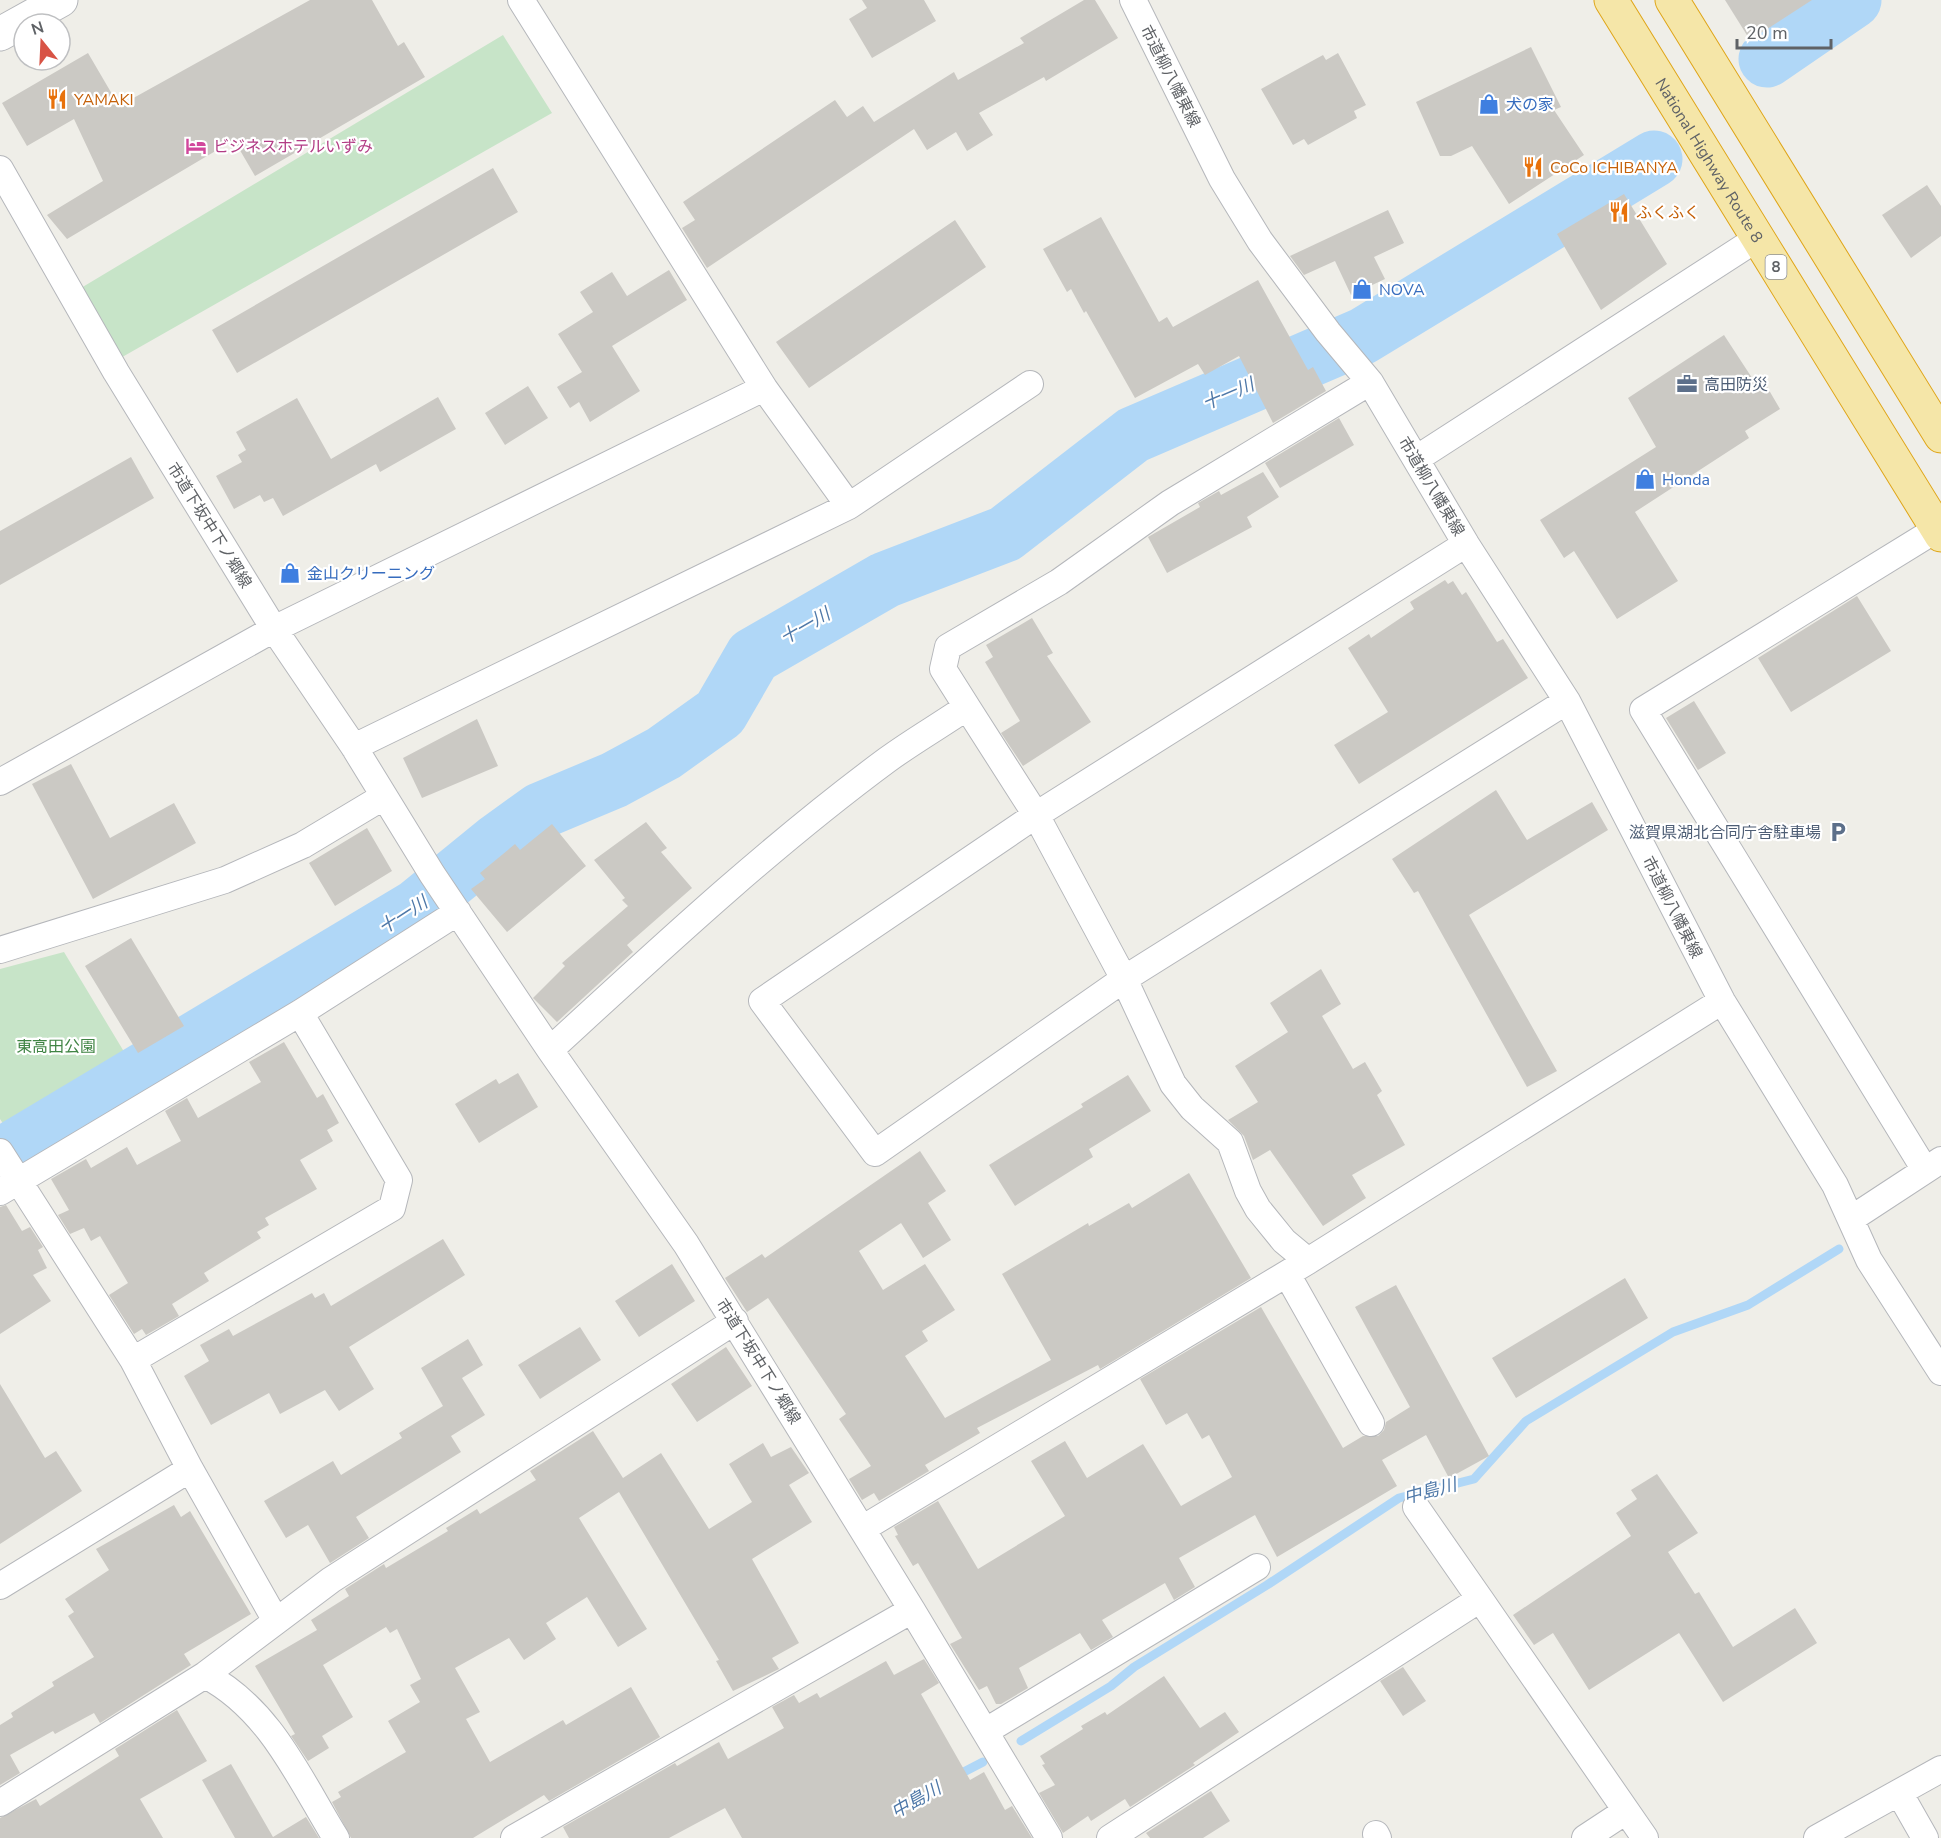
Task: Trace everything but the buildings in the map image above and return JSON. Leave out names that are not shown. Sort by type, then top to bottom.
[{"type":"highway","name":"National Highway Route 8","points":[[1611,0],[1939,532]]},
{"type":"highway","points":[[1672,0],[1941,436]]},
{"type":"main road","points":[[0,34],[61,0]]},
{"type":"street","points":[[521,0],[764,388],[849,506]]},
{"type":"street","name":"市道柳八幡東線","points":[[1133,0],[1222,179],[1260,241],[1328,332],[1370,382],[1466,544],[1566,701],[1722,1001],[1835,1185],[1869,1260],[1941,1372]]},
{"type":"street","name":"市道下坂中下ノ郷線","points":[[0,169],[116,372],[274,629],[354,747],[432,874],[550,1050],[686,1244],[912,1610],[1049,1838]]},
{"type":"street","points":[[1416,459],[1758,238]]},
{"type":"street","points":[[1370,382],[1170,503],[1059,582],[948,648],[943,669],[1036,815],[1124,979],[1173,1084],[1192,1108],[1230,1142],[1248,1191],[1258,1209],[1284,1241],[1298,1267],[1371,1423]]},
{"type":"street","points":[[354,747],[849,506],[1030,384]]},
{"type":"street","points":[[0,782],[274,629],[764,388]]},
{"type":"street","points":[[1851,1219],[1933,1165],[1643,710],[1939,532]]},
{"type":"street","points":[[1466,544],[1036,815],[762,1001],[874,1153],[1124,979],[1566,701]]},
{"type":"street","points":[[550,1050],[698,914],[816,815],[889,759],[967,707]]},
{"type":"street","points":[[0,950],[225,880],[303,845],[383,797]]},
{"type":"street","points":[[276,1621],[190,1469],[133,1360],[7,1173],[300,1013],[453,905]]},
{"type":"street","points":[[862,1529],[1298,1267],[1722,1001]]},
{"type":"street","points":[[133,1360],[392,1208],[399,1180],[300,1013]]},
{"type":"street","points":[[0,1803],[205,1675],[276,1621],[389,1542],[735,1321]]},
{"type":"street","points":[[2,1581],[190,1469]]},
{"type":"street","points":[[1416,1507],[1645,1838]]},
{"type":"street","points":[[996,1748],[1257,1568]]},
{"type":"street","points":[[1110,1838],[1480,1599]]},
{"type":"street","points":[[514,1838],[912,1610]]},
{"type":"street","points":[[205,1675],[227,1687],[244,1701],[273,1734],[336,1838]]},
{"type":"street","points":[[1817,1838],[1900,1794],[1941,1769]]},
{"type":"street","points":[[1900,1794],[1925,1838]]},
{"type":"street","points":[[1585,1838],[1626,1811]]},
{"type":"green space","points":[[503,35],[552,113],[117,360],[81,288]]},
{"type":"green space","name":"東高田公園","points":[[64,952],[132,1065],[12,1137],[0,1119],[0,969]]},
{"type":"waterway","name":"十一川","points":[[1767,59],[1853,0]]},
{"type":"waterway","name":"十一川","points":[[0,1157],[416,908],[497,842],[540,811],[614,780],[664,753],[720,713],[753,656],[885,580],[1005,534],[1133,435],[1363,336],[1654,159]]},
{"type":"waterway","name":"中島川","points":[[1021,1741],[1111,1686],[1134,1667],[1267,1585],[1399,1498],[1474,1479],[1526,1421],[1673,1332],[1748,1305],[1839,1249]]},
{"type":"waterway","name":"中島川","points":[[956,1776],[983,1762]]},
{"type":"place","name":"YAMAKI","points":[[57,99]]},
{"type":"place","name":"犬の家","points":[[1489,104]]},
{"type":"place","name":"ビジネスホテルいずみ","points":[[196,146]]},
{"type":"place","name":"CoCo ICHIBANYA","points":[[1533,167]]},
{"type":"place","name":"ふくふく","points":[[1619,212]]},
{"type":"place","name":"NOVA","points":[[1362,289]]},
{"type":"place","name":"高田防災","points":[[1687,384]]},
{"type":"place","name":"Honda","points":[[1645,479]]},
{"type":"place","name":"金山クリーニング","points":[[290,573]]},
{"type":"place","name":"滋賀県湖北合同庁舎駐車場","points":[[1838,832]]}]
